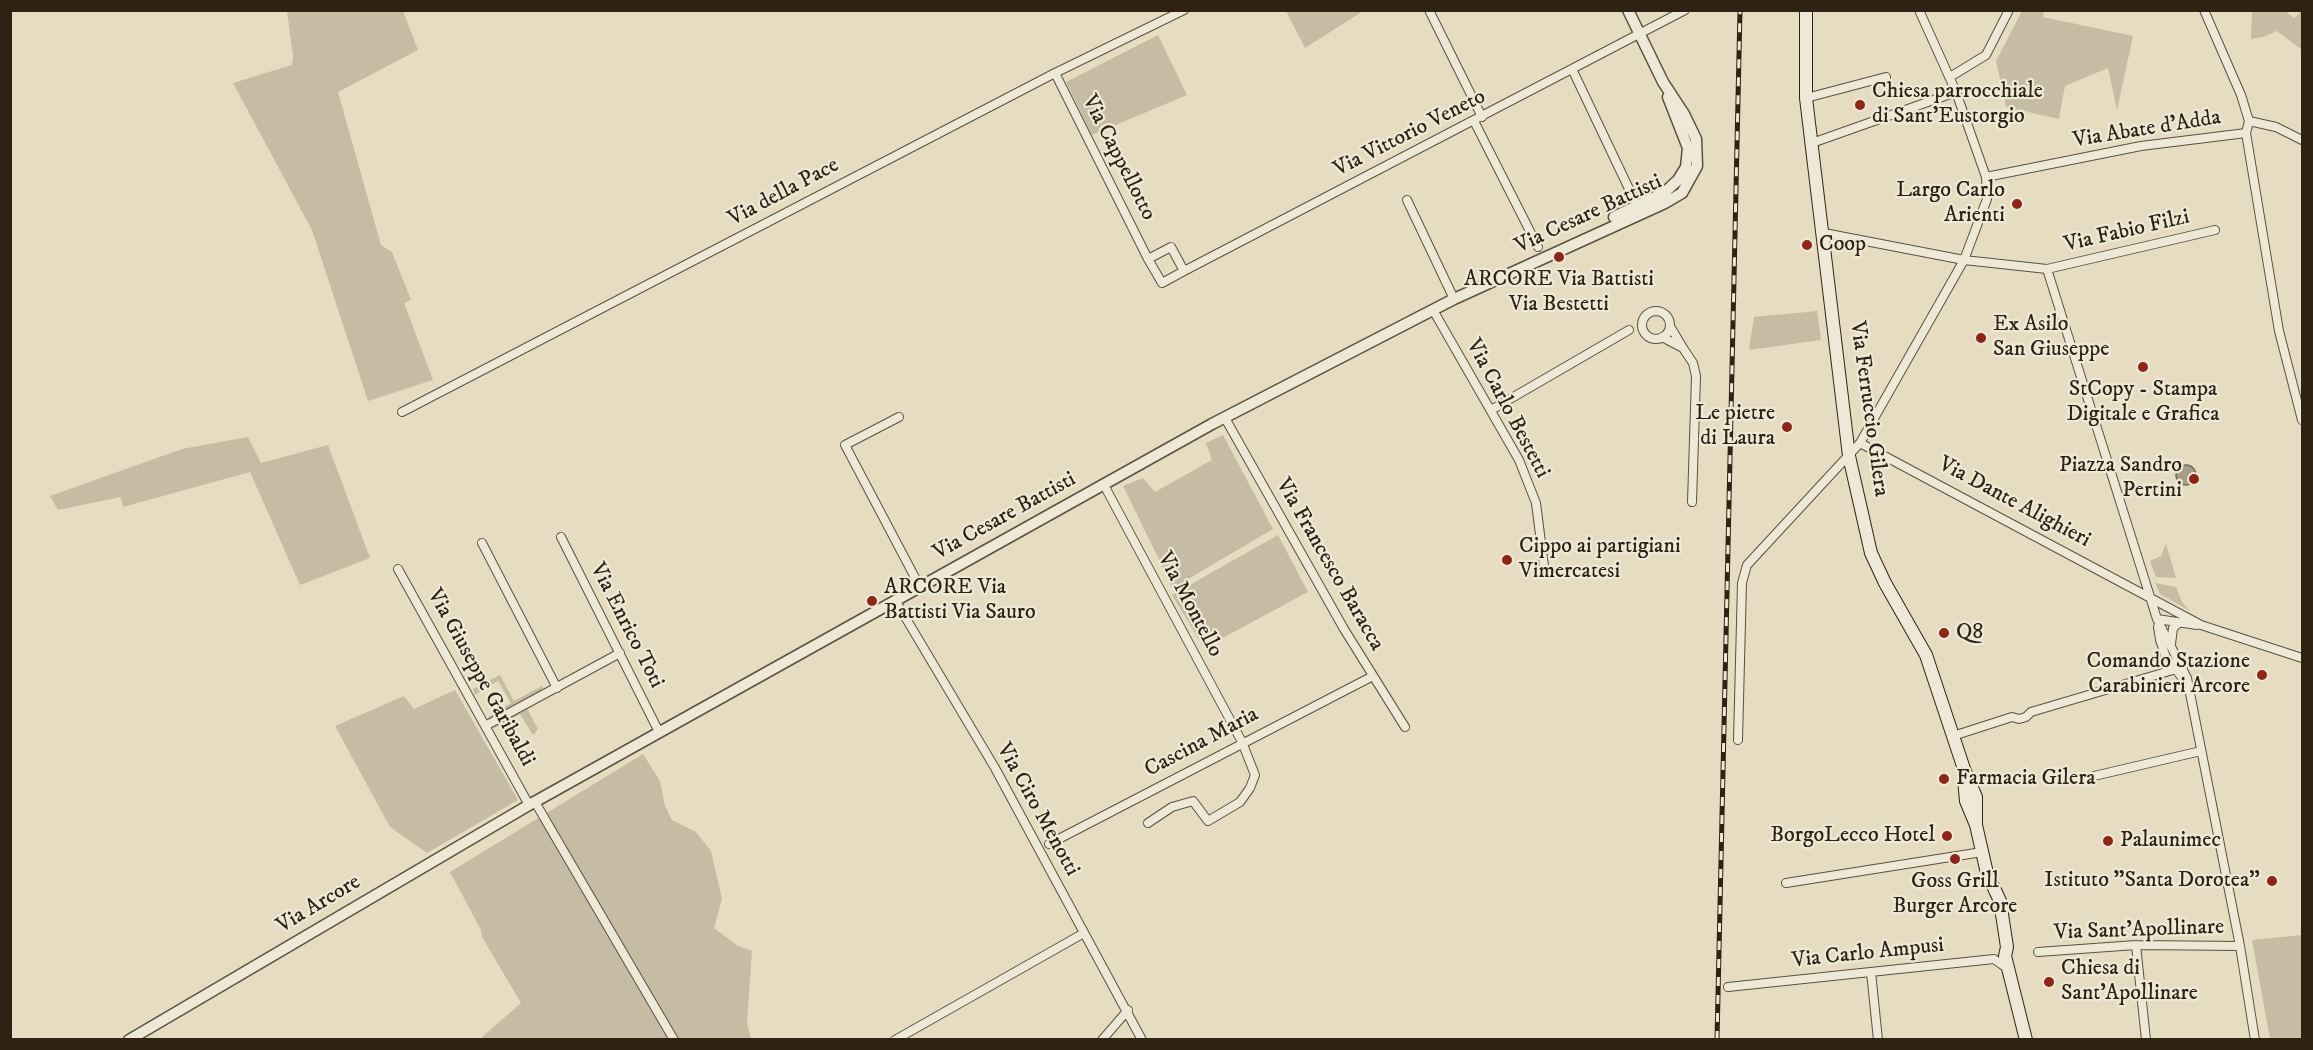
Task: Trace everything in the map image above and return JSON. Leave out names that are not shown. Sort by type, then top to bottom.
[{"type":"main road","name":"Via Ferruccio Gilera","points":[[1806,10],[1806,98],[1849,456],[1871,553],[1885,583],[1926,655],[1964,769],[1976,797],[1976,825],[1988,875],[2000,901],[2007,946],[2006,956],[2026,1040]]},
{"type":"main road","name":"Via Ferruccio Gilera","points":[[2007,946],[2013,952],[2033,1040]]},
{"type":"street","name":"Via della Pace","points":[[402,412],[1055,73],[1184,10]]},
{"type":"street","points":[[1628,10],[1640,36],[1685,10]]},
{"type":"street","points":[[1738,740],[1742,583],[1747,565],[1860,443],[1964,260],[1987,199],[1986,177],[1956,93],[1919,10]]},
{"type":"street","points":[[1950,77],[1978,62],[1994,41],[2009,10]]},
{"type":"street","points":[[2204,10],[2241,95],[2249,121]]},
{"type":"street","points":[[1427,11],[1538,247]]},
{"type":"street","name":"Via Vittorio Veneto","points":[[1197,265],[1640,36]]},
{"type":"street","name":"Via Cesare Battisti","points":[[532,803],[1225,418],[1455,299],[1639,210],[1670,201],[1698,160],[1696,140],[1640,36]]},
{"type":"street","points":[[1574,70],[1639,210]]},
{"type":"street","name":"Via Cappellotto","points":[[1055,73],[1162,283],[1197,265]]},
{"type":"street","points":[[1806,98],[1887,77]]},
{"type":"street","points":[[1812,143],[1956,93]]},
{"type":"street","name":"Via Abate d'Adda","points":[[1986,177],[2141,146],[2247,133],[2249,121],[2276,127],[2302,140]]},
{"type":"street","points":[[2247,133],[2279,331],[2302,420]]},
{"type":"street","points":[[1407,200],[1455,299]]},
{"type":"street","name":"Via Fabio Filzi","points":[[1824,233],[1964,260],[2047,269],[2215,230]]},
{"type":"street","points":[[1148,259],[1171,247],[1184,272]]},
{"type":"street","points":[[2047,269],[2150,596],[2160,640],[2187,684],[2240,946],[2255,1040]]},
{"type":"street","name":"Via Carlo Bestetti","points":[[1433,310],[1519,460],[1536,503],[1544,566]]},
{"type":"street","points":[[1643,326],[1648,314],[1658,312],[1668,318],[1670,326],[1693,363],[1696,376],[1692,502]]},
{"type":"street","points":[[1491,410],[1629,330],[1643,326]]},
{"type":"street","points":[[1643,326],[1651,338],[1662,337],[1683,348]]},
{"type":"street","points":[[1662,337],[1670,326]]},
{"type":"street","points":[[899,417],[844,445],[920,587]]},
{"type":"street","name":"Via Francesco Baracca","points":[[1225,418],[1372,676],[1405,728]]},
{"type":"street","name":"Via Dante Alighieri","points":[[1860,443],[2150,596],[2200,625]]},
{"type":"street","name":"Via Montello","points":[[1104,485],[1242,742],[1255,775],[1250,788],[1240,802],[1208,821],[1193,801],[1172,807],[1148,823]]},
{"type":"street","name":"Via Enrico Toti","points":[[561,537],[659,732]]},
{"type":"street","points":[[482,543],[557,688]]},
{"type":"street","name":"Via Giuseppe Garibaldi","points":[[398,569],[532,803],[674,1040]]},
{"type":"street","name":"Via Ciro Menotti","points":[[896,600],[995,768],[1128,1010],[1142,1040]]},
{"type":"street","points":[[2157,619],[2200,625],[2302,658]]},
{"type":"street","points":[[2157,619],[2171,644],[2179,668]]},
{"type":"street","points":[[2171,644],[2173,628],[2179,623]]},
{"type":"street","points":[[487,725],[620,654]]},
{"type":"street","points":[[1953,735],[2012,717],[2019,719],[2026,717],[2031,712],[2179,668]]},
{"type":"street","name":"Cascina Maria","points":[[1049,844],[1372,676]]},
{"type":"street","points":[[2094,776],[2201,751]]},
{"type":"street","name":"Via Arcore","points":[[129,1040],[532,803]]},
{"type":"street","points":[[1786,883],[1982,852]]},
{"type":"street","points":[[896,1040],[1084,933]]},
{"type":"street","points":[[2136,945],[2146,1040]]},
{"type":"street","name":"Via Sant'Apollinare","points":[[2038,952],[2136,945],[2240,946]]},
{"type":"street","name":"Via Carlo Ampusi","points":[[1728,987],[1994,959],[2009,969]]},
{"type":"street","points":[[1872,972],[1878,1040]]},
{"type":"street","points":[[1102,1040],[1128,1010]]},
{"type":"shaded area","points":[[287,11],[403,11],[418,50],[338,92],[381,245],[392,252],[411,300],[404,303],[433,380],[368,401],[312,230],[233,83],[292,65],[293,56]]},
{"type":"shaded area","points":[[1286,11],[1363,11],[1305,48]]},
{"type":"shaded area","points":[[2022,11],[2044,11],[2043,17],[2133,36],[2117,110],[2108,68],[2065,86],[2059,119],[2006,107],[1996,61]]},
{"type":"shaded area","points":[[2252,11],[2285,11],[2294,18],[2302,11],[2302,50],[2277,31],[2251,39]]},
{"type":"shaded area","points":[[1158,35],[1187,95],[1092,135],[1066,82]]},
{"type":"shaded area","points":[[1817,311],[1821,340],[1749,350],[1754,317]]},
{"type":"shaded area","points":[[1223,435],[1273,529],[1173,588],[1123,486],[1143,478],[1155,492],[1212,460],[1206,443]]},
{"type":"shaded area","points":[[248,437],[261,463],[328,445],[370,558],[300,585],[250,472],[123,507],[121,497],[58,510],[50,496],[182,449]]},
{"type":"shaded area","points":[[2186,465],[2193,468],[2196,475],[2193,482],[2186,485],[2179,482],[2176,475],[2179,468]]},
{"type":"shaded area","points":[[1278,535],[1308,592],[1204,648],[1172,595]]},
{"type":"shaded area","points":[[2166,544],[2176,578],[2156,577],[2150,561],[2161,556]]},
{"type":"shaded area","points":[[2155,583],[2176,587],[2182,602],[2190,611],[2160,594]]},
{"type":"shaded area","points":[[500,675],[514,701],[542,686],[545,694],[525,705],[538,729],[533,735],[520,714],[495,728],[488,717],[511,703],[498,681],[475,695],[473,689]]},
{"type":"shaded area","points":[[455,690],[518,800],[427,853],[390,827],[335,726],[404,696],[414,709]]},
{"type":"shaded area","points":[[643,754],[660,781],[665,806],[672,820],[696,832],[711,851],[722,899],[714,928],[738,946],[752,951],[747,1023],[751,1039],[484,1039],[482,1037],[521,1003],[482,937],[481,930],[450,872]]},
{"type":"shaded area","points":[[2302,935],[2302,1039],[2270,1039],[2252,940]]},
{"type":"railway","points":[[1717,1040],[1740,10]]},
{"type":"place","name":"Chiesa parrocchiale di Sant'Eustorgio","points":[[1860,105]]},
{"type":"place","name":"Largo Carlo Arienti","points":[[2017,204]]},
{"type":"place","name":"Coop","points":[[1807,245]]},
{"type":"place","name":"ARCORE Via Battisti Via Bestetti","points":[[1559,257]]},
{"type":"place","name":"Ex Asilo San Giuseppe","points":[[1981,338]]},
{"type":"place","name":"StCopy - Stampa Digitale e Grafica","points":[[2143,367]]},
{"type":"place","name":"Le pietre di Laura","points":[[1787,427]]},
{"type":"place","name":"Piazza Sandro Pertini","points":[[2194,479]]},
{"type":"place","name":"Cippo ai partigiani Vimercatesi","points":[[1507,560]]},
{"type":"place","name":"ARCORE Via Battisti Via Sauro","points":[[872,601]]},
{"type":"place","name":"Q8","points":[[1944,633]]},
{"type":"place","name":"Comando Stazione Carabinieri Arcore","points":[[2262,675]]},
{"type":"place","name":"Farmacia Gilera","points":[[1944,779]]},
{"type":"place","name":"BorgoLecco Hotel","points":[[1947,836]]},
{"type":"place","name":"Palaunimec","points":[[2108,841]]},
{"type":"place","name":"Goss Grill Burger Arcore","points":[[1955,859]]},
{"type":"place","name":"Istituto \"Santa Dorotea\"","points":[[2272,881]]},
{"type":"place","name":"Chiesa di Sant'Apollinare","points":[[2049,982]]}]
